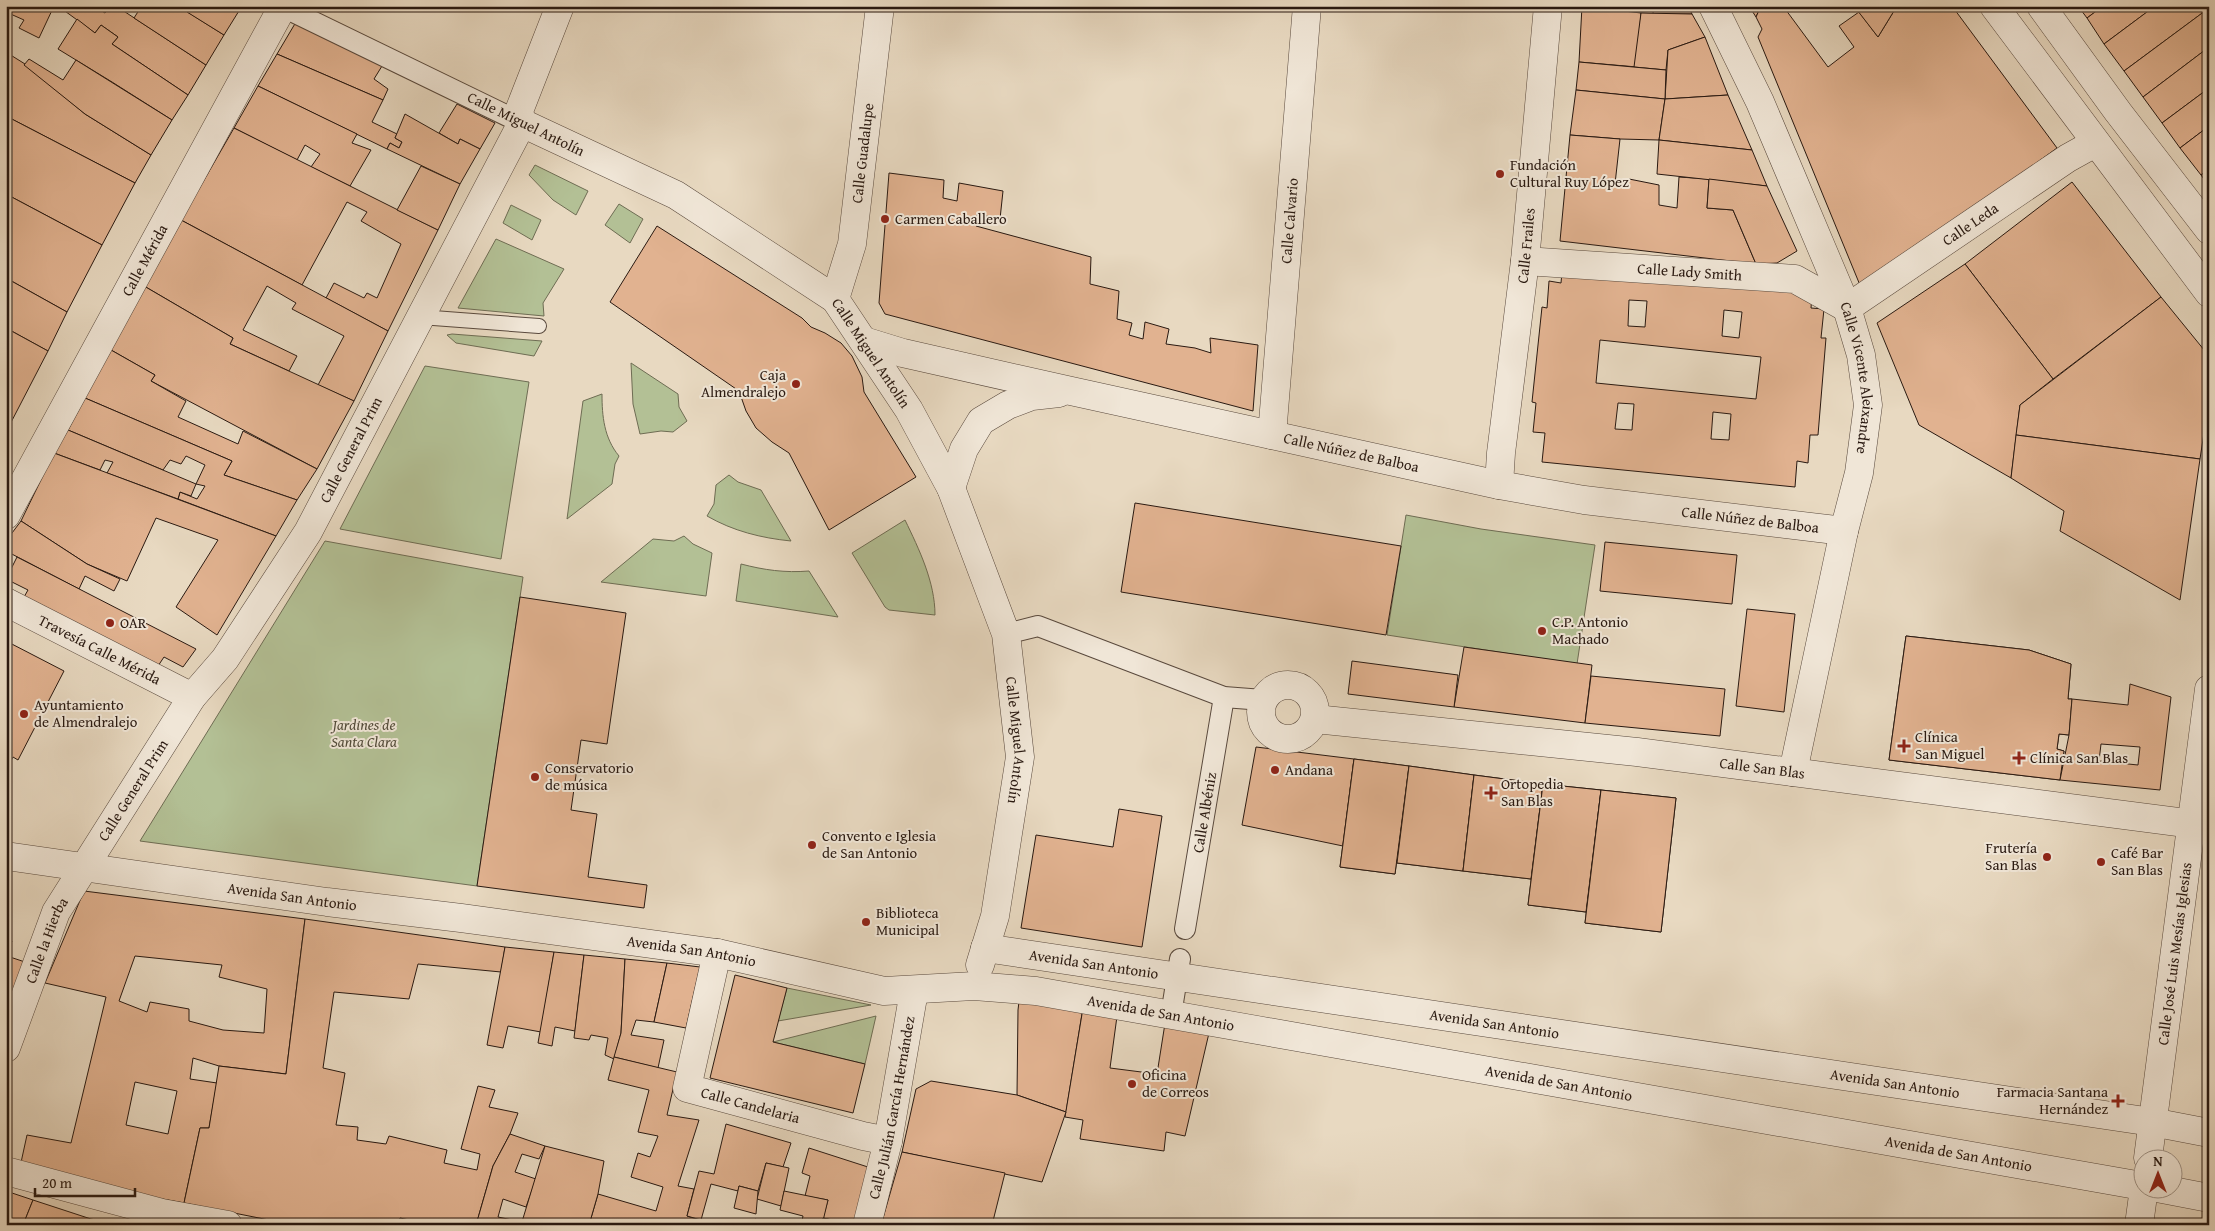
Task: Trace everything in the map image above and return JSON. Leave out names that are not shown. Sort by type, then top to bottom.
[{"type":"street","name":"Calle General Prim","points":[[87,866],[192,697],[225,659],[308,532],[522,123],[518,111],[560,6]]},
{"type":"street","name":"Calle Guadalupe","points":[[834,299],[852,244],[880,6]]},
{"type":"street","name":"Calle Calvario","points":[[1272,435],[1307,6]]},
{"type":"street","name":"Calle Frailes","points":[[1499,485],[1501,452],[1525,262],[1548,6]]},
{"type":"street","name":"Calle Vicente Aleixandre","points":[[1713,6],[1760,102],[1848,308],[1860,355],[1868,405],[1859,472],[1844,531],[1793,772]]},
{"type":"street","points":[[1994,6],[2209,293]]},
{"type":"street","points":[[2041,6],[2118,112],[2209,230]]},
{"type":"street","name":"Calle Miguel Antolín","points":[[282,7],[676,195],[834,299],[909,410],[951,488],[1006,634],[1020,757],[995,916],[985,948]]},
{"type":"street","name":"Calle Mérida","points":[[7,511],[282,7]]},
{"type":"street","name":"Calle Leda","points":[[1848,308],[2068,158],[2095,143]]},
{"type":"street","name":"Calle Lady Smith","points":[[1525,262],[1795,279],[1848,308]]},
{"type":"street","name":"Calle Núñez de Balboa","points":[[864,342],[903,353],[1071,391],[1499,485],[1584,500],[1844,531]]},
{"type":"street","points":[[951,488],[964,449],[981,421],[1008,405],[1032,396],[1071,391]]},
{"type":"street","name":"Travesía Calle Mérida","points":[[6,602],[192,697]]},
{"type":"street","points":[[1006,634],[1038,626],[1224,697],[1263,700]]},
{"type":"street","points":[[1288,684],[1298,686],[1307,691],[1313,699],[1316,709],[1315,719],[1310,728],[1301,736],[1290,739],[1278,737],[1268,731],[1262,721],[1261,710],[1263,700],[1269,692],[1278,686],[1288,684]]},
{"type":"street","name":"Calle José Luis Mesías Iglesias","points":[[2149,1148],[2200,824],[2209,689]]},
{"type":"street","name":"Calle Albéniz","points":[[1185,929],[1224,697]]},
{"type":"street","name":"Calle San Blas","points":[[1315,719],[1637,752],[2200,824]]},
{"type":"street","name":"Avenida San Antonio","points":[[6,856],[87,866],[327,902],[462,918],[717,954],[884,991],[914,991],[974,986]]},
{"type":"street","name":"Calle la Hierba","points":[[6,1048],[56,912],[87,866]]},
{"type":"street","points":[[974,986],[985,948]]},
{"type":"street","name":"Avenida San Antonio","points":[[985,948],[1178,968],[2152,1122],[2209,1133]]},
{"type":"street","name":"Calle Candelaria","points":[[717,954],[687,1088],[863,1136],[888,1141]]},
{"type":"street","points":[[1171,1014],[1178,968]]},
{"type":"street","name":"Avenida de San Antonio","points":[[974,986],[1036,991],[1171,1014],[2132,1185]]},
{"type":"street","name":"Calle Julián García Hernández","points":[[867,1225],[888,1141],[914,991]]},
{"type":"street","points":[[6,1171],[162,1213],[228,1225]]},
{"type":"street","points":[[2182,1193],[2209,1198]]},
{"type":"street","points":[[2139,1225],[2142,1198]]},
{"type":"lane","points":[[420,317],[539,326]]},
{"type":"green space","points":[[535,165],[588,191],[576,215],[553,200],[529,175]]},
{"type":"green space","points":[[619,204],[643,219],[630,243],[605,225]]},
{"type":"green space","points":[[511,205],[541,220],[532,240],[503,223]]},
{"type":"green space","points":[[496,239],[564,269],[543,303],[544,316],[458,308]]},
{"type":"green space","points":[[447,335],[542,341],[534,356],[456,343]]},
{"type":"green space","points":[[631,363],[678,394],[679,407],[687,421],[673,432],[661,431],[640,434],[633,404]]},
{"type":"green space","points":[[425,366],[529,382],[501,559],[340,529]]},
{"type":"green space","points":[[602,394],[605,427],[610,442],[619,456],[615,464],[612,484],[567,519],[583,401]]},
{"type":"green space","points":[[729,475],[738,482],[761,490],[791,541],[748,533],[727,526],[707,516],[714,504],[716,485]]},
{"type":"green space","points":[[1406,515],[1481,529],[1595,545],[1577,664],[1387,635]]},
{"type":"green space","points":[[905,520],[921,554],[929,578],[935,615],[889,610],[885,607],[852,553]]},
{"type":"green space","points":[[684,536],[693,544],[712,553],[706,596],[601,582],[653,539],[674,541]]},
{"type":"green space","name":"Jardines de Santa Clara","points":[[325,541],[523,577],[477,886],[140,841]]},
{"type":"green space","points":[[741,564],[791,572],[809,571],[838,617],[736,601]]},
{"type":"green space","points":[[787,988],[871,1005],[778,1021]]},
{"type":"green space","points":[[876,1016],[865,1064],[773,1042]]},
{"type":"building","points":[[6,6],[54,6],[39,38],[19,28],[24,20],[6,12]]},
{"type":"building","points":[[58,6],[94,6],[105,13],[111,6],[116,6],[206,65],[188,95],[112,44],[118,37],[101,25],[95,33]]},
{"type":"building","points":[[140,6],[178,6],[224,35],[206,65],[134,18]]},
{"type":"building","points":[[191,6],[242,6],[224,35],[187,12]]},
{"type":"building","points":[[1582,6],[1641,13],[1637,67],[1579,62]]},
{"type":"building","points":[[1589,6],[1654,6],[1653,14]]},
{"type":"building","points":[[1654,6],[1688,6],[1692,14],[1653,14]]},
{"type":"building","points":[[1749,6],[1761,6],[1756,17]]},
{"type":"building","points":[[1761,6],[1783,6],[1828,67],[1854,47],[1839,26],[1859,12],[1878,37],[1897,6],[1952,6],[2057,148],[1862,290],[1758,37],[1762,29],[1756,17]]},
{"type":"building","points":[[1854,6],[1897,6],[1878,37]]},
{"type":"building","points":[[2078,6],[2103,6],[2087,18]]},
{"type":"building","points":[[2103,6],[2155,6],[2104,44],[2087,18]]},
{"type":"building","points":[[2155,6],[2209,6],[2209,8],[2124,71],[2104,44]]},
{"type":"building","points":[[2209,8],[2209,47],[2143,97],[2124,71]]},
{"type":"building","points":[[1641,13],[1692,14],[1705,37],[1668,50],[1666,70],[1634,67]]},
{"type":"building","points":[[77,19],[95,33],[101,25],[118,37],[112,44],[188,95],[172,120],[58,49]]},
{"type":"building","points":[[296,22],[382,66],[374,79],[388,89],[383,100],[277,54]]},
{"type":"building","points":[[1705,37],[1728,95],[1665,99],[1668,50]]},
{"type":"building","points":[[2209,47],[2209,88],[2162,123],[2143,97]]},
{"type":"building","points":[[9,54],[25,64],[85,114],[151,155],[135,183],[6,116],[6,59]]},
{"type":"building","points":[[277,54],[383,100],[372,122],[397,134],[395,138],[402,142],[399,148],[390,143],[387,149],[258,86]]},
{"type":"building","points":[[29,59],[63,80],[76,60],[172,120],[151,155],[85,114],[24,65]]},
{"type":"building","points":[[1579,62],[1666,70],[1665,99],[1576,90]]},
{"type":"building","points":[[258,86],[357,134],[352,143],[371,150],[350,186],[311,167],[320,154],[305,145],[297,160],[234,128]]},
{"type":"building","points":[[2209,88],[2209,126],[2180,148],[2162,123]]},
{"type":"building","points":[[1576,90],[1665,99],[1659,140],[1570,135]]},
{"type":"building","points":[[1728,95],[1752,150],[1659,140],[1665,99]]},
{"type":"building","points":[[457,104],[495,123],[480,149],[460,139],[458,144],[439,133]]},
{"type":"building","points":[[405,114],[458,144],[460,139],[480,149],[460,184],[387,149],[390,143],[399,148],[402,142],[395,138]]},
{"type":"building","points":[[6,116],[135,183],[102,245],[6,194]]},
{"type":"building","points":[[2209,126],[2209,169],[2201,175],[2180,148]]},
{"type":"building","points":[[234,128],[438,230],[388,331],[326,298],[334,283],[364,298],[367,293],[377,298],[401,244],[361,221],[367,212],[347,202],[302,285],[181,220]]},
{"type":"building","points":[[1570,135],[1620,139],[1615,184],[1627,185],[1629,179],[1659,185],[1659,205],[1677,208],[1679,177],[1709,179],[1707,208],[1733,210],[1756,264],[1560,241]]},
{"type":"building","points":[[1659,140],[1752,150],[1767,186],[1657,174]]},
{"type":"building","points":[[421,166],[460,184],[438,230],[397,210]]},
{"type":"building","points":[[2209,169],[2209,186],[2201,175]]},
{"type":"building","points":[[889,173],[944,180],[943,198],[957,201],[959,183],[1003,191],[1000,219],[977,214],[976,226],[1091,257],[1090,284],[1119,291],[1117,319],[1132,323],[1129,335],[1143,339],[1145,322],[1169,329],[1166,344],[1195,348],[1211,353],[1210,338],[1258,345],[1253,411],[885,314],[879,303]]},
{"type":"building","points":[[1709,179],[1767,186],[1797,251],[1777,263],[1756,264],[1733,210],[1707,208]]},
{"type":"building","points":[[2072,182],[2161,297],[2053,379],[1965,264]]},
{"type":"building","points":[[6,194],[102,245],[67,312],[6,278]]},
{"type":"building","points":[[181,220],[388,331],[354,401],[318,385],[344,336],[292,309],[296,303],[267,286],[243,330],[297,356],[289,371],[230,344],[233,338],[144,286]]},
{"type":"building","name":"Caja Almendralejo","points":[[657,226],[802,318],[811,327],[841,343],[852,356],[862,377],[864,392],[916,477],[829,530],[789,453],[756,428],[746,411],[739,391],[610,302]]},
{"type":"building","points":[[1965,264],[2053,379],[2020,405],[2011,478],[1919,425],[1877,323]]},
{"type":"building","points":[[1562,272],[1797,289],[1812,295],[1811,308],[1824,309],[1821,338],[1826,338],[1818,435],[1810,435],[1808,463],[1797,461],[1795,487],[1542,462],[1545,433],[1533,432],[1536,403],[1532,402],[1542,307],[1547,308],[1549,281],[1561,283]],"holes":[[[1629,300],[1647,301],[1645,327],[1628,326]],[[1724,310],[1742,312],[1739,338],[1722,336]],[[1600,340],[1761,357],[1756,399],[1596,383]],[[1618,403],[1634,404],[1632,430],[1615,429]],[[1713,412],[1731,414],[1729,440],[1711,439]]]},
{"type":"building","points":[[6,278],[67,312],[48,351],[6,328]]},
{"type":"building","points":[[144,286],[233,338],[230,344],[354,401],[317,469],[151,381],[155,375],[111,350]]},
{"type":"building","points":[[2161,297],[2209,356],[2209,400],[2200,459],[2016,435],[2020,405]]},
{"type":"building","points":[[6,328],[48,351],[6,432]]},
{"type":"building","points":[[111,350],[155,375],[151,381],[186,401],[178,417],[238,444],[243,431],[317,469],[297,500],[224,475],[232,461],[85,398]]},
{"type":"building","points":[[85,398],[232,461],[224,475],[297,500],[276,536],[178,499],[180,492],[197,499],[205,486],[196,484],[205,465],[186,456],[181,464],[170,460],[163,470],[68,430]]},
{"type":"building","points":[[68,430],[196,484],[191,496],[180,492],[178,499],[107,473],[113,462],[105,460],[100,470],[54,453]]},
{"type":"building","points":[[2016,435],[2200,459],[2180,600],[2060,531],[2064,511],[2011,478]]},
{"type":"building","points":[[54,453],[276,536],[217,635],[176,607],[218,540],[156,518],[127,581],[87,564],[21,521]]},
{"type":"building","points":[[1135,503],[1401,546],[1386,635],[1121,592]]},
{"type":"building","points":[[21,521],[87,564],[120,579],[114,591],[85,576],[79,589],[6,551],[6,541]]},
{"type":"building","points":[[1605,542],[1737,555],[1732,604],[1600,591]]},
{"type":"building","name":"OAR","points":[[17,557],[196,649],[183,667],[164,657],[158,666],[24,597],[28,590],[6,579]]},
{"type":"building","name":"Conservatorio de música","points":[[520,597],[626,613],[607,744],[581,740],[571,810],[597,814],[588,877],[647,885],[644,908],[477,886]]},
{"type":"building","points":[[1747,609],[1795,614],[1784,712],[1736,706]]},
{"type":"building","points":[[1906,636],[2029,650],[2071,664],[2068,699],[2072,699],[2069,735],[2059,734],[2057,749],[2064,751],[2060,780],[1889,760]],"holes":[[[1964,722],[2018,728],[2016,743],[1962,737]]]},
{"type":"building","points":[[1906,636],[2029,650],[2071,664],[2068,699],[2072,699],[2069,735],[2059,734],[2057,749],[2064,751],[2060,780],[1889,760]]},
{"type":"building","name":"Ayuntamiento de Almendralejo","points":[[6,641],[64,671],[18,760],[13,757],[6,770]]},
{"type":"building","points":[[1464,647],[1592,665],[1585,723],[1454,707]]},
{"type":"building","points":[[1352,661],[1458,675],[1454,707],[1348,694]]},
{"type":"building","points":[[1591,676],[1725,689],[1720,736],[1585,723]]},
{"type":"building","points":[[2130,684],[2171,697],[2160,790],[2060,780],[2069,735],[2072,699],[2128,705]],"holes":[[[2101,744],[2140,747],[2138,765],[2099,761]]]},
{"type":"building","points":[[1256,747],[1354,759],[1343,846],[1242,825]]},
{"type":"building","points":[[1354,759],[1409,766],[1395,874],[1340,867]],"holes":[[[1376,810],[1389,812],[1385,839],[1372,837]]]},
{"type":"building","points":[[1354,759],[1409,766],[1395,874],[1340,867]]},
{"type":"building","points":[[1409,766],[1474,775],[1463,871],[1397,863]],"holes":[[[1428,820],[1447,822],[1444,842],[1426,840]]]},
{"type":"building","points":[[1409,766],[1474,775],[1463,871],[1397,863]]},
{"type":"building","points":[[1474,775],[1543,784],[1531,879],[1463,871]],"holes":[[[1496,827],[1512,829],[1510,852],[1494,850]]]},
{"type":"building","points":[[1474,775],[1543,784],[1531,879],[1463,871]]},
{"type":"building","points":[[1543,784],[1601,790],[1586,912],[1528,905]],"holes":[[[1558,841],[1572,843],[1569,873],[1554,872]]]},
{"type":"building","points":[[1543,784],[1601,790],[1586,912],[1528,905]]},
{"type":"building","points":[[1601,790],[1676,798],[1661,932],[1585,923]],"holes":[[[1621,843],[1644,846],[1638,892],[1616,889]]]},
{"type":"building","points":[[1601,790],[1676,798],[1661,932],[1585,923]]},
{"type":"building","points":[[1119,809],[1162,816],[1142,947],[1021,928],[1036,835],[1113,847]]},
{"type":"building","points":[[84,891],[305,919],[286,1074],[219,1066],[193,1058],[190,1079],[217,1083],[209,1128],[200,1128],[184,1203],[85,1185],[20,1167],[27,1135],[71,1143],[106,997],[45,983]],"holes":[[[135,956],[222,965],[219,977],[267,989],[264,1033],[223,1030],[189,1021],[189,1009],[150,1002],[147,1012],[119,1001]],[[135,1082],[177,1091],[168,1134],[126,1125]]]},
{"type":"building","points":[[305,919],[505,947],[501,972],[418,964],[409,999],[334,992],[323,1068],[345,1073],[336,1125],[358,1127],[357,1140],[386,1144],[389,1136],[447,1150],[444,1163],[477,1170],[480,1154],[461,1149],[478,1086],[495,1090],[489,1107],[518,1113],[510,1134],[493,1166],[476,1225],[433,1225],[400,1218],[398,1225],[294,1225],[184,1203],[200,1128],[209,1128],[219,1066],[286,1074]]},
{"type":"building","points":[[6,939],[12,941],[7,956],[25,962],[6,1008]]},
{"type":"building","points":[[505,947],[554,952],[541,1032],[508,1026],[503,1048],[487,1045]]},
{"type":"building","points":[[554,952],[584,955],[575,1031],[555,1027],[552,1046],[538,1043]]},
{"type":"building","points":[[584,955],[625,959],[621,1033],[614,1059],[605,1055],[608,1038],[591,1035],[589,1040],[574,1038]]},
{"type":"building","points":[[625,959],[667,963],[654,1022],[636,1020],[631,1035],[664,1040],[658,1068],[614,1057],[621,1033]]},
{"type":"building","points":[[667,963],[700,967],[686,1028],[654,1022]]},
{"type":"building","points":[[735,975],[787,988],[773,1042],[865,1064],[853,1113],[710,1078]]},
{"type":"building","points":[[1020,993],[1083,1008],[1066,1112],[1017,1095]]},
{"type":"building","points":[[1083,1008],[1118,1009],[1110,1068],[1157,1074],[1166,1017],[1209,1033],[1185,1136],[1166,1132],[1164,1151],[1080,1139],[1083,1120],[1065,1117]]},
{"type":"building","points":[[614,1057],[677,1072],[667,1115],[699,1120],[678,1186],[694,1189],[687,1216],[716,1225],[589,1225],[598,1194],[656,1211],[663,1187],[631,1177],[638,1153],[650,1157],[658,1136],[638,1132],[649,1090],[608,1080]]},
{"type":"building","points":[[931,1081],[1017,1095],[1066,1112],[1042,1182],[902,1152],[916,1089]]},
{"type":"building","points":[[726,1124],[791,1143],[783,1167],[766,1163],[758,1191],[739,1186],[738,1191],[711,1184],[701,1220],[687,1216],[699,1171],[714,1174]]},
{"type":"building","points":[[510,1134],[545,1146],[539,1159],[522,1154],[515,1172],[536,1179],[526,1207],[503,1199],[498,1217],[522,1222],[521,1225],[476,1225],[493,1166]]},
{"type":"building","points":[[545,1146],[604,1161],[598,1194],[589,1225],[521,1225]]},
{"type":"building","points":[[809,1148],[871,1168],[857,1225],[823,1218],[828,1200],[805,1196],[810,1176],[802,1173]]},
{"type":"building","points":[[902,1152],[1005,1173],[992,1225],[881,1225]]},
{"type":"building","points":[[766,1163],[789,1168],[781,1206],[757,1199]]},
{"type":"building","points":[[739,1186],[758,1191],[756,1214],[734,1208]]},
{"type":"building","points":[[6,1191],[33,1200],[23,1225],[6,1225]]},
{"type":"building","points":[[784,1191],[828,1200],[822,1225],[801,1225],[803,1216],[780,1210]]},
{"type":"building","points":[[33,1200],[91,1219],[89,1225],[23,1225]]},
{"type":"building","points":[[823,1218],[848,1224],[822,1225]]},
{"type":"building","points":[[91,1219],[119,1225],[89,1225]]},
{"type":"building","points":[[755,1219],[774,1225],[754,1225]]},
{"type":"building","points":[[778,1221],[792,1225],[777,1225]]},
{"type":"place","name":"Fundación Cultural Ruy López","points":[[1500,174]]},
{"type":"place","name":"Carmen Caballero","points":[[885,219]]},
{"type":"place","name":"Caja Almendralejo","points":[[796,384]]},
{"type":"place","name":"OAR","points":[[110,623]]},
{"type":"place","name":"C.P. Antonio Machado","points":[[1542,631]]},
{"type":"place","name":"Ayuntamiento de Almendralejo","points":[[24,714]]},
{"type":"place","name":"Clínica San Miguel","points":[[1904,746]]},
{"type":"place","name":"Clínica San Blas","points":[[2019,758]]},
{"type":"place","name":"Andana","points":[[1275,770]]},
{"type":"place","name":"Conservatorio de música","points":[[535,777]]},
{"type":"place","name":"Ortopedia San Blas","points":[[1491,793]]},
{"type":"place","name":"Convento e Iglesia de San Antonio","points":[[812,845]]},
{"type":"place","name":"Frutería San Blas","points":[[2047,857]]},
{"type":"place","name":"Café Bar San Blas","points":[[2101,862]]},
{"type":"place","name":"Biblioteca Municipal","points":[[866,922]]},
{"type":"place","name":"Oficina de Correos","points":[[1132,1084]]},
{"type":"place","name":"Farmacia Santana Hernández","points":[[2118,1101]]}]
